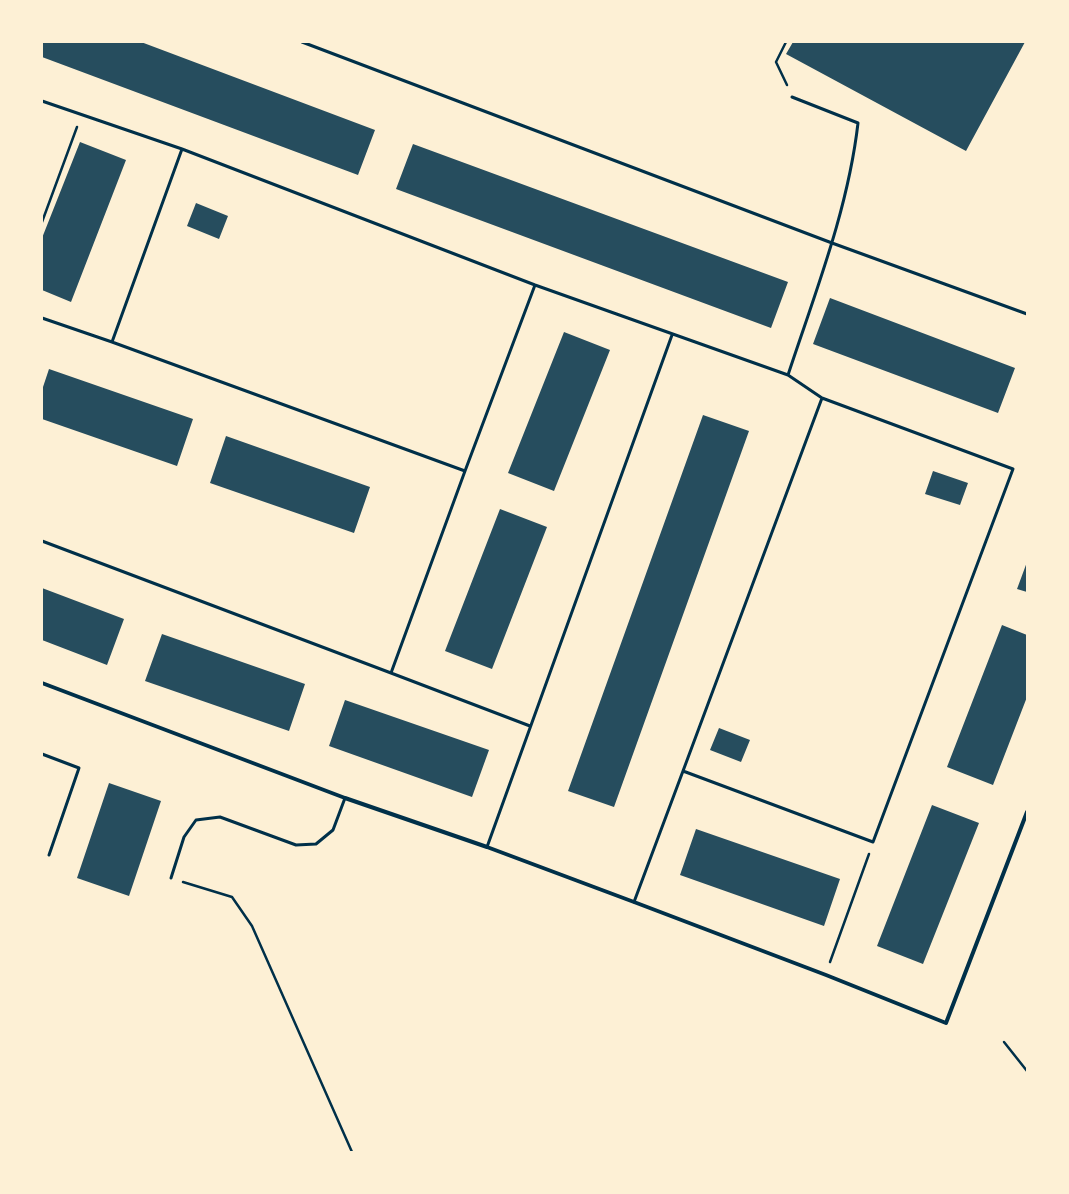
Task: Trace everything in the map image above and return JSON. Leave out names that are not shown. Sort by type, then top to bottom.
[{"type":"street","points":[[42,683],[345,798],[487,847],[634,902],[826,975],[946,1023],[1027,812]]},
{"type":"lane","points":[[302,42],[832,243],[1027,314]]},
{"type":"lane","points":[[788,375],[832,243],[854,155],[858,123],[792,97]]},
{"type":"lane","points":[[42,101],[182,149],[535,285],[788,375],[822,398],[1013,469],[873,842],[683,771]]},
{"type":"lane","points":[[112,342],[182,149]]},
{"type":"lane","points":[[391,673],[535,285]]},
{"type":"lane","points":[[42,318],[112,342],[465,471]]},
{"type":"lane","points":[[487,847],[672,335]]},
{"type":"lane","points":[[634,902],[822,398]]},
{"type":"lane","points":[[42,541],[530,726]]},
{"type":"lane","points":[[42,754],[79,768],[49,855]]},
{"type":"lane","points":[[171,878],[184,837],[196,820],[220,817],[296,845],[316,844],[333,830],[345,798]]},
{"type":"path","points":[[786,42],[776,62],[792,97]]},
{"type":"path","points":[[42,222],[81,115]]},
{"type":"path","points":[[826,975],[873,842]]},
{"type":"path","points":[[171,878],[232,897],[252,926],[352,1152]]},
{"type":"path","points":[[1004,1042],[1027,1070]]},
{"type":"building","points":[[42,42],[141,42],[375,130],[358,175],[42,57]]},
{"type":"building","points":[[793,42],[1025,42],[966,151],[786,54]]},
{"type":"building","points":[[80,142],[126,160],[71,302],[42,290],[42,238]]},
{"type":"building","points":[[413,144],[788,282],[771,328],[396,189]]},
{"type":"building","points":[[196,203],[228,216],[219,239],[187,226]]},
{"type":"building","points":[[830,298],[1015,368],[998,413],[813,344]]},
{"type":"building","points":[[564,332],[610,350],[554,491],[508,473]]},
{"type":"building","points":[[49,369],[193,419],[177,466],[42,419],[42,390]]},
{"type":"building","points":[[703,415],[749,431],[614,807],[568,791]]},
{"type":"building","points":[[226,436],[370,487],[354,533],[210,483]]},
{"type":"building","points":[[933,471],[968,483],[960,505],[925,494]]},
{"type":"building","points":[[500,509],[547,527],[492,669],[445,651]]},
{"type":"building","points":[[1027,562],[1027,592],[1017,589]]},
{"type":"building","points":[[42,588],[124,619],[107,665],[42,640]]},
{"type":"building","points":[[1002,625],[1027,635],[1027,697],[993,785],[947,767]]},
{"type":"building","points":[[162,634],[305,684],[289,731],[145,681]]},
{"type":"building","points":[[345,700],[489,750],[472,797],[329,746]]},
{"type":"building","points":[[719,728],[750,740],[741,762],[710,750]]},
{"type":"building","points":[[109,783],[161,801],[129,896],[77,878]]},
{"type":"building","points":[[932,805],[979,823],[923,964],[877,946]]},
{"type":"building","points":[[696,829],[840,879],[824,926],[680,875]]}]
